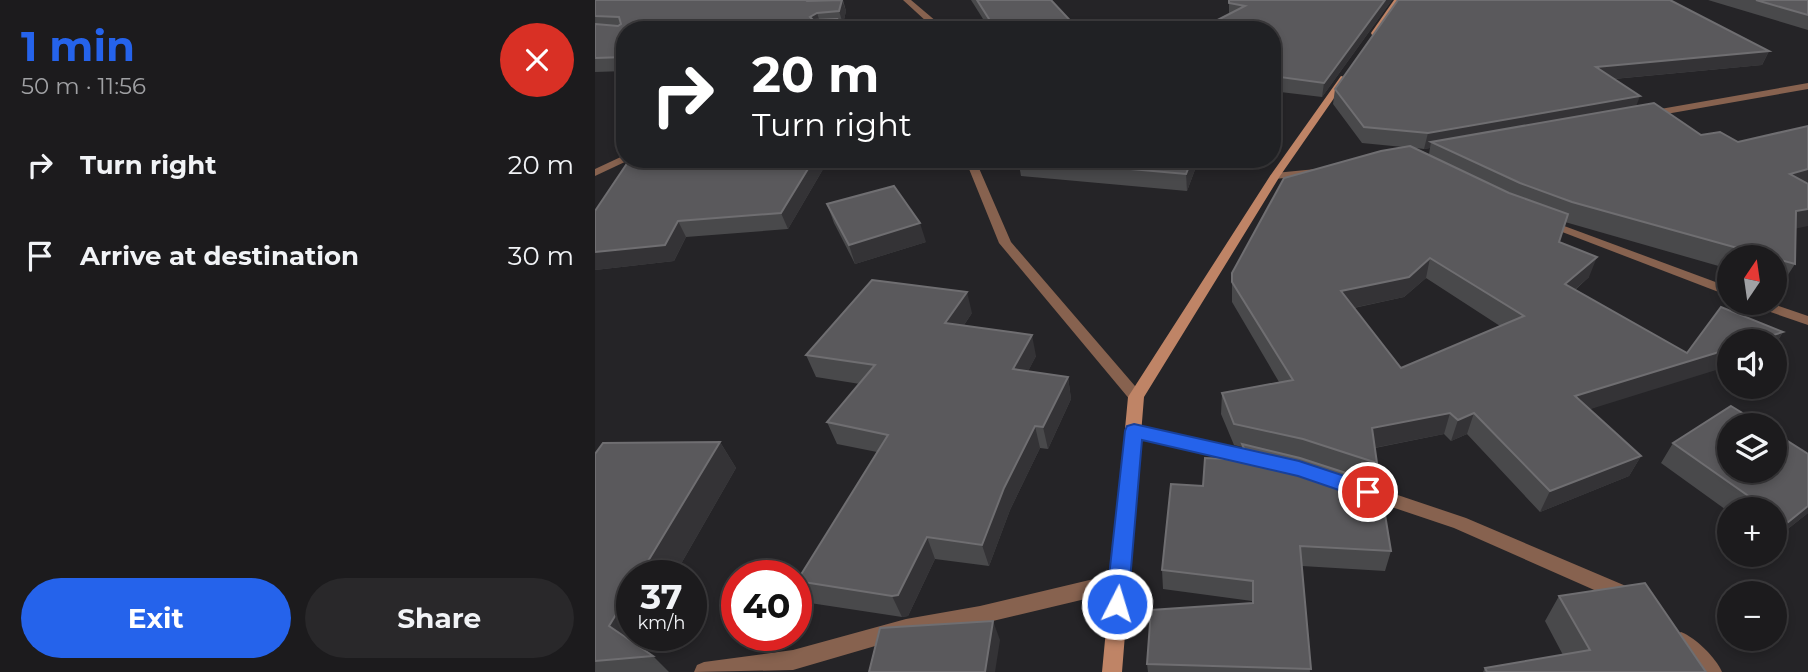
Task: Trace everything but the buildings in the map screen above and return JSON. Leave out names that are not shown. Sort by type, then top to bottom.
[{"type":"street","points":[[907,0],[928,21]]},
{"type":"street","points":[[1367,44],[1398,0]]},
{"type":"street","points":[[1281,167],[1352,66]]},
{"type":"street","points":[[1633,117],[1808,86]]},
{"type":"street","points":[[595,173],[616,162]]},
{"type":"street","points":[[973,168],[1005,243],[1136,397]]},
{"type":"street","points":[[1112,672],[1136,397],[1281,168]]},
{"type":"street","points":[[1275,176],[1331,171]]},
{"type":"street","points":[[1535,217],[1717,287]]},
{"type":"street","points":[[1787,313],[1808,321]]},
{"type":"street","points":[[1134,431],[1273,463]]},
{"type":"street","points":[[1348,485],[1460,523],[1634,598],[1644,608]]},
{"type":"street","points":[[704,672],[793,660],[906,628],[980,615],[1119,582]]},
{"type":"street","points":[[1663,626],[1712,672]]},
{"type":"route","points":[[1117,604],[1134,431],[1299,469],[1368,492]]}]
